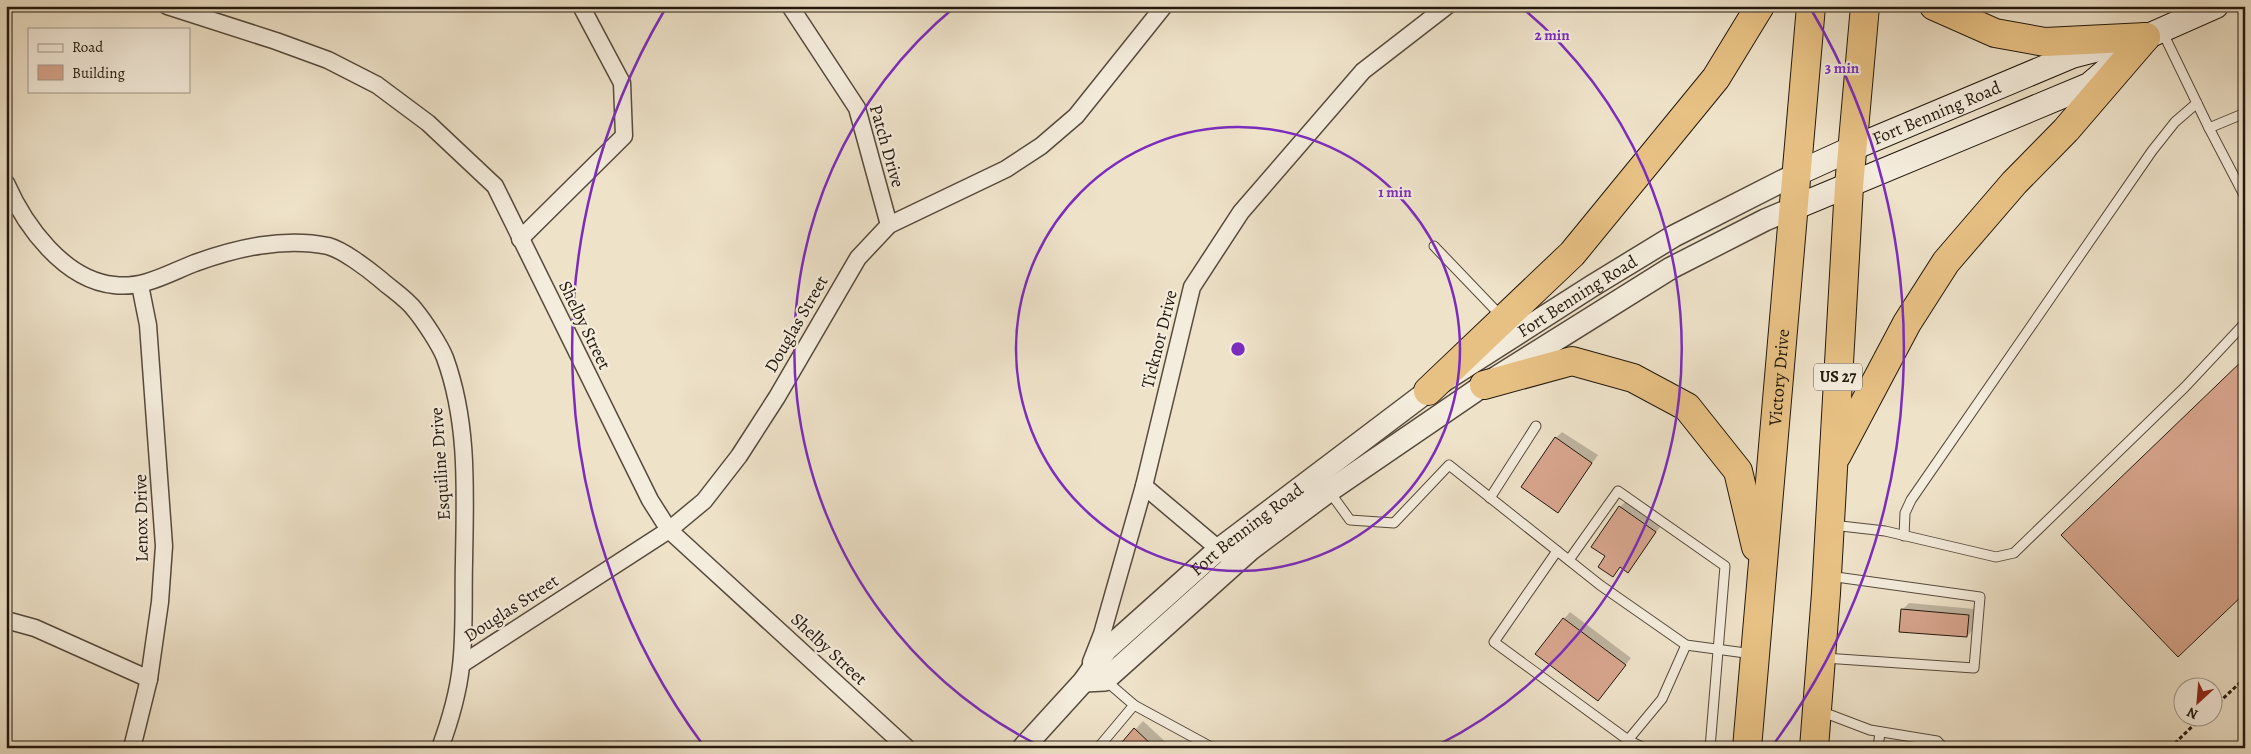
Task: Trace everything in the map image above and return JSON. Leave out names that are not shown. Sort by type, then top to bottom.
[{"type":"highway","points":[[1428,391],[1572,254],[1716,78],[1760,6]]},
{"type":"highway","name":"Victory Drive","points":[[1747,748],[1761,569],[1796,207],[1811,6]]},
{"type":"highway","name":"US 27","points":[[1814,748],[1827,576],[1849,186],[1865,6]]},
{"type":"highway","points":[[1934,6],[1995,34],[2045,42],[2154,33]]},
{"type":"highway","points":[[1833,463],[1907,323],[1946,262],[2014,183],[2066,130],[2154,33]]},
{"type":"highway","points":[[1484,386],[1572,361],[1633,378],[1686,407],[1738,471],[1761,569]]},
{"type":"main road","name":"Fort Benning Road","points":[[1798,173],[2072,56],[2154,33],[2216,6]]},
{"type":"main road","name":"Fort Benning Road","points":[[1796,207],[2088,85],[2154,33]]},
{"type":"street","name":"Shelby Street","points":[[167,6],[276,40],[328,60],[377,85],[428,123],[495,186],[650,500],[669,530],[907,748]]},
{"type":"street","points":[[520,239],[624,136],[622,83],[581,6]]},
{"type":"street","name":"Patch Drive","points":[[790,6],[857,108],[889,226]]},
{"type":"street","name":"Douglas Street","points":[[462,664],[669,530],[704,501],[738,456],[777,397],[858,258],[889,226],[1006,170],[1042,146],[1076,116],[1164,6]]},
{"type":"street","name":"Ticknor Drive","points":[[1084,681],[1102,634],[1144,486],[1192,287],[1241,212],[1363,71],[1447,6]]},
{"type":"street","name":"Fort Benning Road","points":[[1023,748],[1084,681],[1106,650],[1219,549],[1428,391],[1674,236],[1798,173]]},
{"type":"street","name":"Esquiline Drive","points":[[7,186],[36,234],[69,266],[88,277],[113,285],[140,285],[198,262],[244,248],[290,242],[331,247],[368,269],[415,309],[444,356],[461,414],[466,485],[462,664],[456,699],[440,748]]},
{"type":"street","name":"Fort Benning Road","points":[[1105,680],[1251,549],[1329,491],[1484,386],[1671,268],[1765,220],[1796,207]]},
{"type":"street","name":"Lenox Drive","points":[[132,748],[149,679],[160,602],[164,546],[148,325],[140,285]]},
{"type":"street","points":[[1144,486],[1235,564]]},
{"type":"street","points":[[6,620],[35,628],[149,679]]},
{"type":"street","points":[[1084,681],[1105,680]]},
{"type":"lane","points":[[2154,33],[2197,103],[2245,197]]},
{"type":"lane","points":[[1904,536],[1905,513],[1912,500],[2152,152],[2174,122],[2197,103]]},
{"type":"lane","points":[[2210,128],[2245,113]]},
{"type":"lane","points":[[1434,246],[1504,319]]},
{"type":"lane","points":[[1830,524],[1884,531],[1996,557],[2014,553],[2185,387],[2245,323]]},
{"type":"lane","points":[[1490,498],[1536,426]]},
{"type":"lane","points":[[1329,491],[1350,520],[1394,523],[1450,465],[1600,585],[1686,645],[1755,654]]},
{"type":"lane","points":[[1570,560],[1618,491],[1725,566],[1710,748]]},
{"type":"lane","points":[[1557,550],[1494,642],[1628,740],[1644,748]]},
{"type":"lane","points":[[1821,658],[1974,668],[1980,597],[1827,576]]},
{"type":"lane","points":[[1628,740],[1662,699],[1686,645]]},
{"type":"lane","points":[[1105,680],[1134,705],[1213,748]]},
{"type":"lane","points":[[1098,748],[1134,705]]},
{"type":"lane","points":[[1817,710],[1870,730],[1937,741],[1944,748]]},
{"type":"lane","points":[[1878,748],[1880,732]]},
{"type":"path","points":[[2224,698],[2245,678]]},
{"type":"path","points":[[2170,748],[2193,726]]},
{"type":"building","points":[[2245,358],[2245,593],[2178,657],[2061,535]]},
{"type":"building","points":[[1555,437],[1592,463],[1558,513],[1521,487]]},
{"type":"building","points":[[1619,506],[1656,532],[1628,573],[1620,567],[1613,577],[1598,567],[1605,556],[1591,547]]},
{"type":"building","points":[[1901,609],[1969,615],[1967,637],[1899,632]]},
{"type":"building","points":[[1563,618],[1626,665],[1598,701],[1535,654]]},
{"type":"building","points":[[1134,728],[1155,748],[1117,748]]}]
